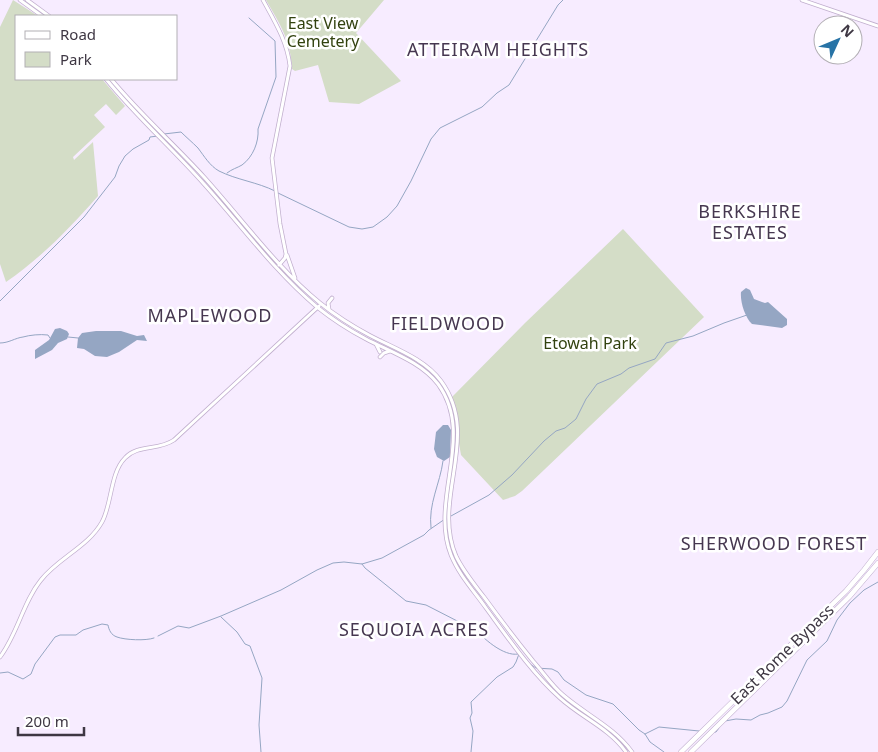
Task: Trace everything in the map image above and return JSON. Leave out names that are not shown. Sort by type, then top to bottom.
[{"type":"highway","name":"East Rome Bypass","points":[[682,752],[846,591],[878,552]]},
{"type":"highway","name":"East Rome Bypass","points":[[691,752],[849,597],[878,564]]},
{"type":"main road","points":[[20,0],[41,15]]},
{"type":"main road","points":[[27,0],[47,15]]},
{"type":"main road","points":[[263,0],[282,35],[290,66],[274,141],[272,164],[286,254],[298,282]]},
{"type":"main road","points":[[802,0],[878,26]]},
{"type":"main road","points":[[107,80],[145,124],[202,182],[311,301],[348,328],[414,364],[427,373],[437,384],[449,404],[453,422],[454,438],[447,517],[447,542],[454,562],[505,633],[559,697],[612,736],[626,752]]},
{"type":"main road","points":[[112,80],[145,118],[202,175],[279,266],[298,282],[319,306],[357,329],[420,362],[437,377],[447,390],[456,413],[458,432],[447,517],[452,543],[461,565],[514,637],[559,692],[610,729],[632,752]]},
{"type":"main road","points":[[279,266],[286,254]]},
{"type":"main road","points":[[331,312],[328,305],[332,298]]},
{"type":"main road","points":[[311,301],[313,311]]},
{"type":"main road","points":[[0,657],[13,637],[31,595],[40,580],[100,525],[107,510],[116,471],[124,459],[136,450],[171,442],[319,306]]},
{"type":"main road","points":[[375,344],[380,352]]},
{"type":"main road","points":[[380,357],[390,351]]},
{"type":"green space","points":[[13,0],[36,15],[15,15],[15,80],[103,80],[125,106],[116,115],[106,104],[94,115],[105,127],[73,157],[74,160],[93,142],[98,196],[55,242],[6,282],[0,264],[0,27]]},
{"type":"green space","name":"East View Cemetery","points":[[266,0],[384,0],[356,33],[401,81],[359,104],[329,102],[318,65],[295,71],[292,69],[287,41]]},
{"type":"green space","name":"Etowah Park","points":[[623,229],[704,317],[522,491],[515,496],[503,500],[461,455],[451,398],[525,323]]},
{"type":"water","points":[[746,288],[750,290],[754,299],[765,303],[768,302],[787,319],[787,325],[782,328],[752,324],[745,313],[741,300],[741,292]]},
{"type":"water","points":[[60,328],[69,334],[67,339],[35,359],[35,350],[49,340],[55,329]]},
{"type":"water","points":[[121,331],[137,336],[144,335],[147,341],[137,340],[119,352],[107,357],[95,356],[84,349],[77,348],[78,338],[82,333]]},
{"type":"water","points":[[443,425],[448,425],[451,430],[450,457],[444,461],[437,457],[434,449],[436,432]]},
{"type":"waterway","points":[[278,193],[349,227],[362,229],[373,227],[387,217],[397,206],[431,139],[440,128],[482,107],[509,85],[558,5],[563,0]]},
{"type":"waterway","points":[[227,173],[246,162],[252,154],[256,144],[258,129],[276,77],[275,41],[249,18]]},
{"type":"waterway","points":[[164,134],[181,132],[198,148],[210,164],[219,171],[275,191]]},
{"type":"waterway","points":[[0,301],[84,217],[115,177],[125,156],[149,140],[150,137],[158,136]]},
{"type":"waterway","points":[[451,516],[489,495],[512,475],[544,441],[576,419],[586,399],[597,384],[621,374],[629,368],[655,359],[666,343],[693,336],[747,315]]},
{"type":"waterway","points":[[0,343],[35,335],[48,335],[50,338]]},
{"type":"waterway","points":[[68,337],[78,338]]},
{"type":"waterway","points":[[431,528],[431,511],[443,461]]},
{"type":"waterway","points":[[158,636],[178,626],[189,628],[221,616],[281,590],[333,563],[362,564],[382,558],[424,535],[445,519]]},
{"type":"waterway","points":[[362,564],[406,601],[426,605],[467,626],[474,627],[500,650],[506,653],[518,654]]},
{"type":"waterway","points":[[725,721],[736,719],[751,720],[782,707],[787,701],[807,660],[827,641],[837,620],[850,603],[864,590],[878,582]]},
{"type":"waterway","points":[[221,617],[237,632],[245,644],[250,646],[262,678],[259,725],[261,752]]},
{"type":"waterway","points":[[0,673],[8,672],[23,679],[31,674],[35,664],[55,637],[60,635],[76,635],[83,630],[102,624],[108,625],[112,634],[121,638],[141,640],[154,638]]},
{"type":"waterway","points":[[471,752],[473,731],[470,718],[472,713],[471,702],[497,677],[513,667],[519,654]]},
{"type":"waterway","points":[[530,664],[536,668],[552,669],[586,695],[613,704],[645,734],[650,742],[664,752]]},
{"type":"waterway","points":[[645,734],[659,727],[699,731]]},
{"type":"waterway","points":[[713,732],[716,732],[719,728]]},
{"type":"district","name":"ATTEIRAM HEIGHTS","points":[[498,50]]},
{"type":"district","name":"BERKSHIRE ESTATES","points":[[750,222]]},
{"type":"district","name":"MAPLEWOOD","points":[[210,316]]},
{"type":"district","name":"FIELDWOOD","points":[[448,324]]},
{"type":"district","name":"SHERWOOD FOREST","points":[[774,544]]},
{"type":"district","name":"SEQUOIA ACRES","points":[[414,630]]}]
